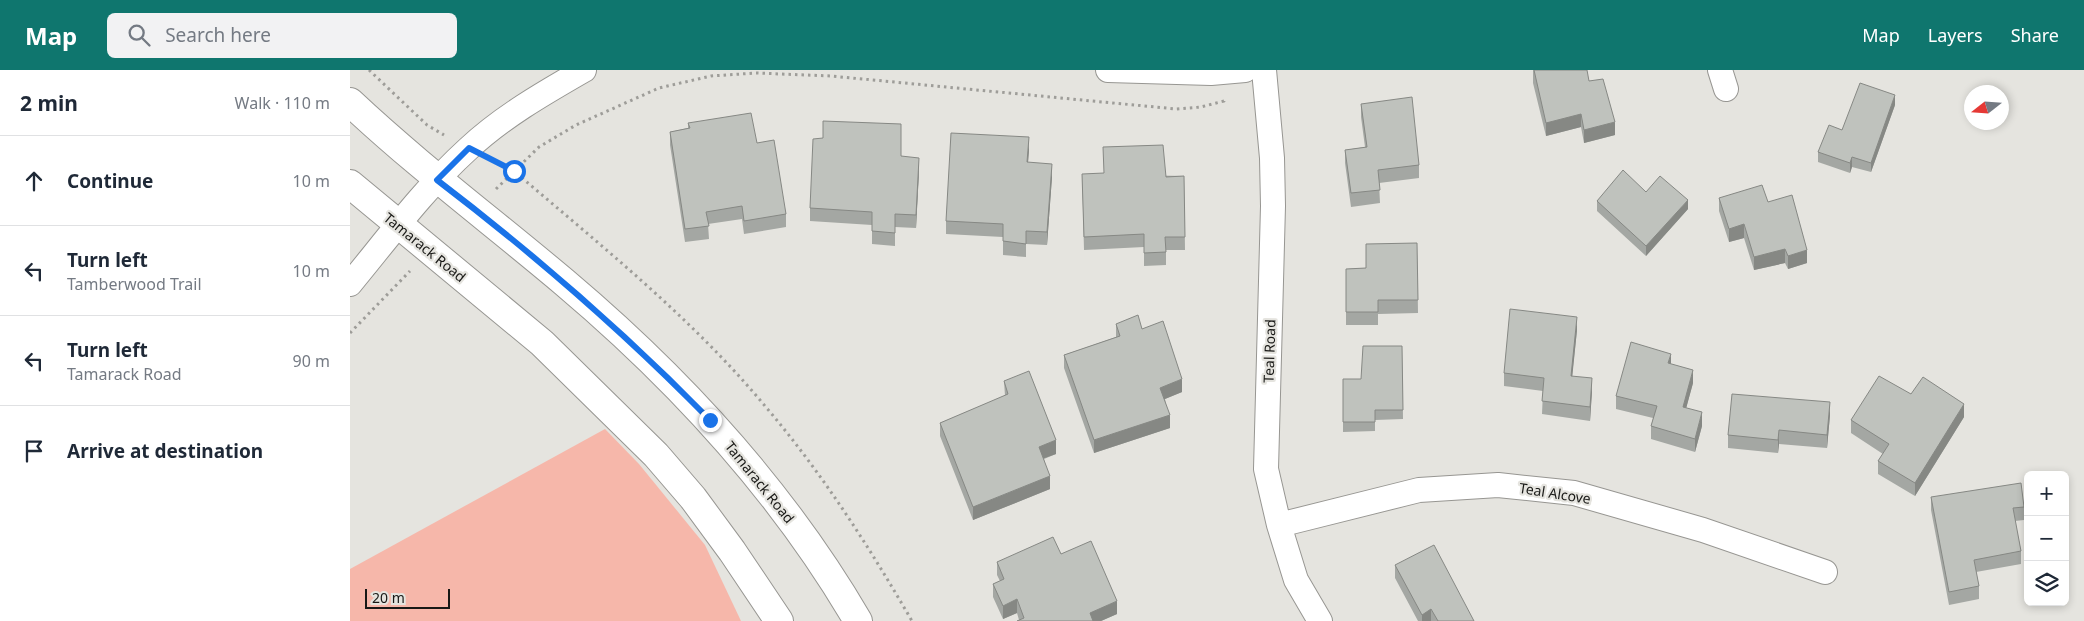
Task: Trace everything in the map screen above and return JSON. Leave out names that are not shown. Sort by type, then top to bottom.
[{"type":"street","points":[[350,284],[437,180],[469,148],[534,99],[584,70]]},
{"type":"street","points":[[1108,70],[1211,73],[1245,70]]},
{"type":"street","name":"Teal Road","points":[[1264,70],[1272,158],[1273,206],[1266,469],[1278,525],[1296,580],[1320,621]]},
{"type":"street","name":"Tamarack Road","points":[[350,102],[437,180],[565,283],[648,357],[710,420],[795,524],[858,621]]},
{"type":"street","name":"Tamarack Road","points":[[350,184],[542,343],[656,455],[694,498],[779,621]]},
{"type":"street","name":"Teal Alcove","points":[[1278,525],[1419,490],[1498,485],[1574,493],[1703,530],[1825,572]]},
{"type":"path","points":[[369,70],[427,125],[514,171],[658,296],[701,337],[764,404],[822,476],[874,556],[912,621]]},
{"type":"path","points":[[514,171],[539,147],[576,125],[659,88],[711,76],[756,73],[823,75],[1176,109],[1201,107],[1224,101]]},
{"type":"path","points":[[350,333],[404,276]]},
{"type":"shaded area","points":[[605,429],[639,464],[705,545],[741,621],[350,621],[350,569]]},
{"type":"building","points":[[1534,70],[1587,70],[1589,81],[1603,79],[1615,122],[1584,130],[1581,114],[1546,123]]},
{"type":"building","points":[[1860,83],[1895,95],[1871,163],[1852,157],[1850,163],[1818,152],[1829,125],[1842,130]]},
{"type":"building","points":[[1412,97],[1419,165],[1378,170],[1380,190],[1351,193],[1345,150],[1367,147],[1361,104]]},
{"type":"building","points":[[751,113],[757,143],[774,140],[786,214],[744,221],[742,206],[706,212],[709,226],[685,229],[670,132],[690,128],[688,123]]},
{"type":"building","points":[[823,121],[901,124],[901,156],[919,158],[916,215],[895,214],[895,233],[872,231],[872,212],[810,208],[813,139],[823,138]]},
{"type":"building","points":[[951,133],[1029,137],[1027,162],[1052,164],[1047,232],[1026,231],[1026,244],[1003,241],[1003,224],[946,221]]},
{"type":"building","points":[[1163,145],[1166,177],[1184,176],[1185,237],[1165,237],[1166,252],[1144,253],[1144,234],[1084,237],[1082,174],[1104,173],[1103,147]]},
{"type":"building","points":[[1623,170],[1646,192],[1660,176],[1688,200],[1646,246],[1597,201]]},
{"type":"building","points":[[1762,185],[1768,202],[1792,195],[1807,250],[1788,256],[1785,249],[1754,257],[1744,224],[1729,229],[1719,198]]},
{"type":"building","points":[[1417,243],[1418,300],[1378,300],[1378,312],[1346,312],[1346,269],[1366,268],[1366,244]]},
{"type":"building","points":[[1510,309],[1577,317],[1571,376],[1592,378],[1590,407],[1542,401],[1544,378],[1504,373]]},
{"type":"building","points":[[1138,315],[1142,329],[1163,321],[1182,379],[1160,388],[1170,415],[1094,440],[1064,355],[1120,336],[1116,324]]},
{"type":"building","points":[[1631,342],[1671,354],[1668,363],[1693,370],[1683,407],[1702,412],[1695,439],[1651,426],[1657,406],[1616,396]]},
{"type":"building","points":[[1363,346],[1402,346],[1403,410],[1375,410],[1375,422],[1343,422],[1343,379],[1361,379]]},
{"type":"building","points":[[1029,371],[1056,440],[1039,447],[1050,476],[973,507],[940,423],[1008,394],[1004,381]]},
{"type":"building","points":[[1879,376],[1911,394],[1923,377],[1964,404],[1915,483],[1878,461],[1889,444],[1851,420]]},
{"type":"building","points":[[1732,394],[1830,402],[1827,435],[1779,430],[1778,440],[1728,435]]},
{"type":"building","points":[[2021,483],[2024,507],[2013,508],[2021,551],[1974,560],[1979,586],[1949,592],[1931,497]]},
{"type":"building","points":[[1053,537],[1061,554],[1091,541],[1117,601],[1090,613],[1093,621],[1017,621],[1024,618],[1017,599],[1003,606],[993,584],[1004,579],[997,562]]},
{"type":"building","points":[[1434,545],[1474,621],[1438,621],[1431,609],[1422,615],[1395,565]]},
{"type":"route","points":[[514,171],[469,148],[437,180],[565,283],[648,357],[710,420]]}]
